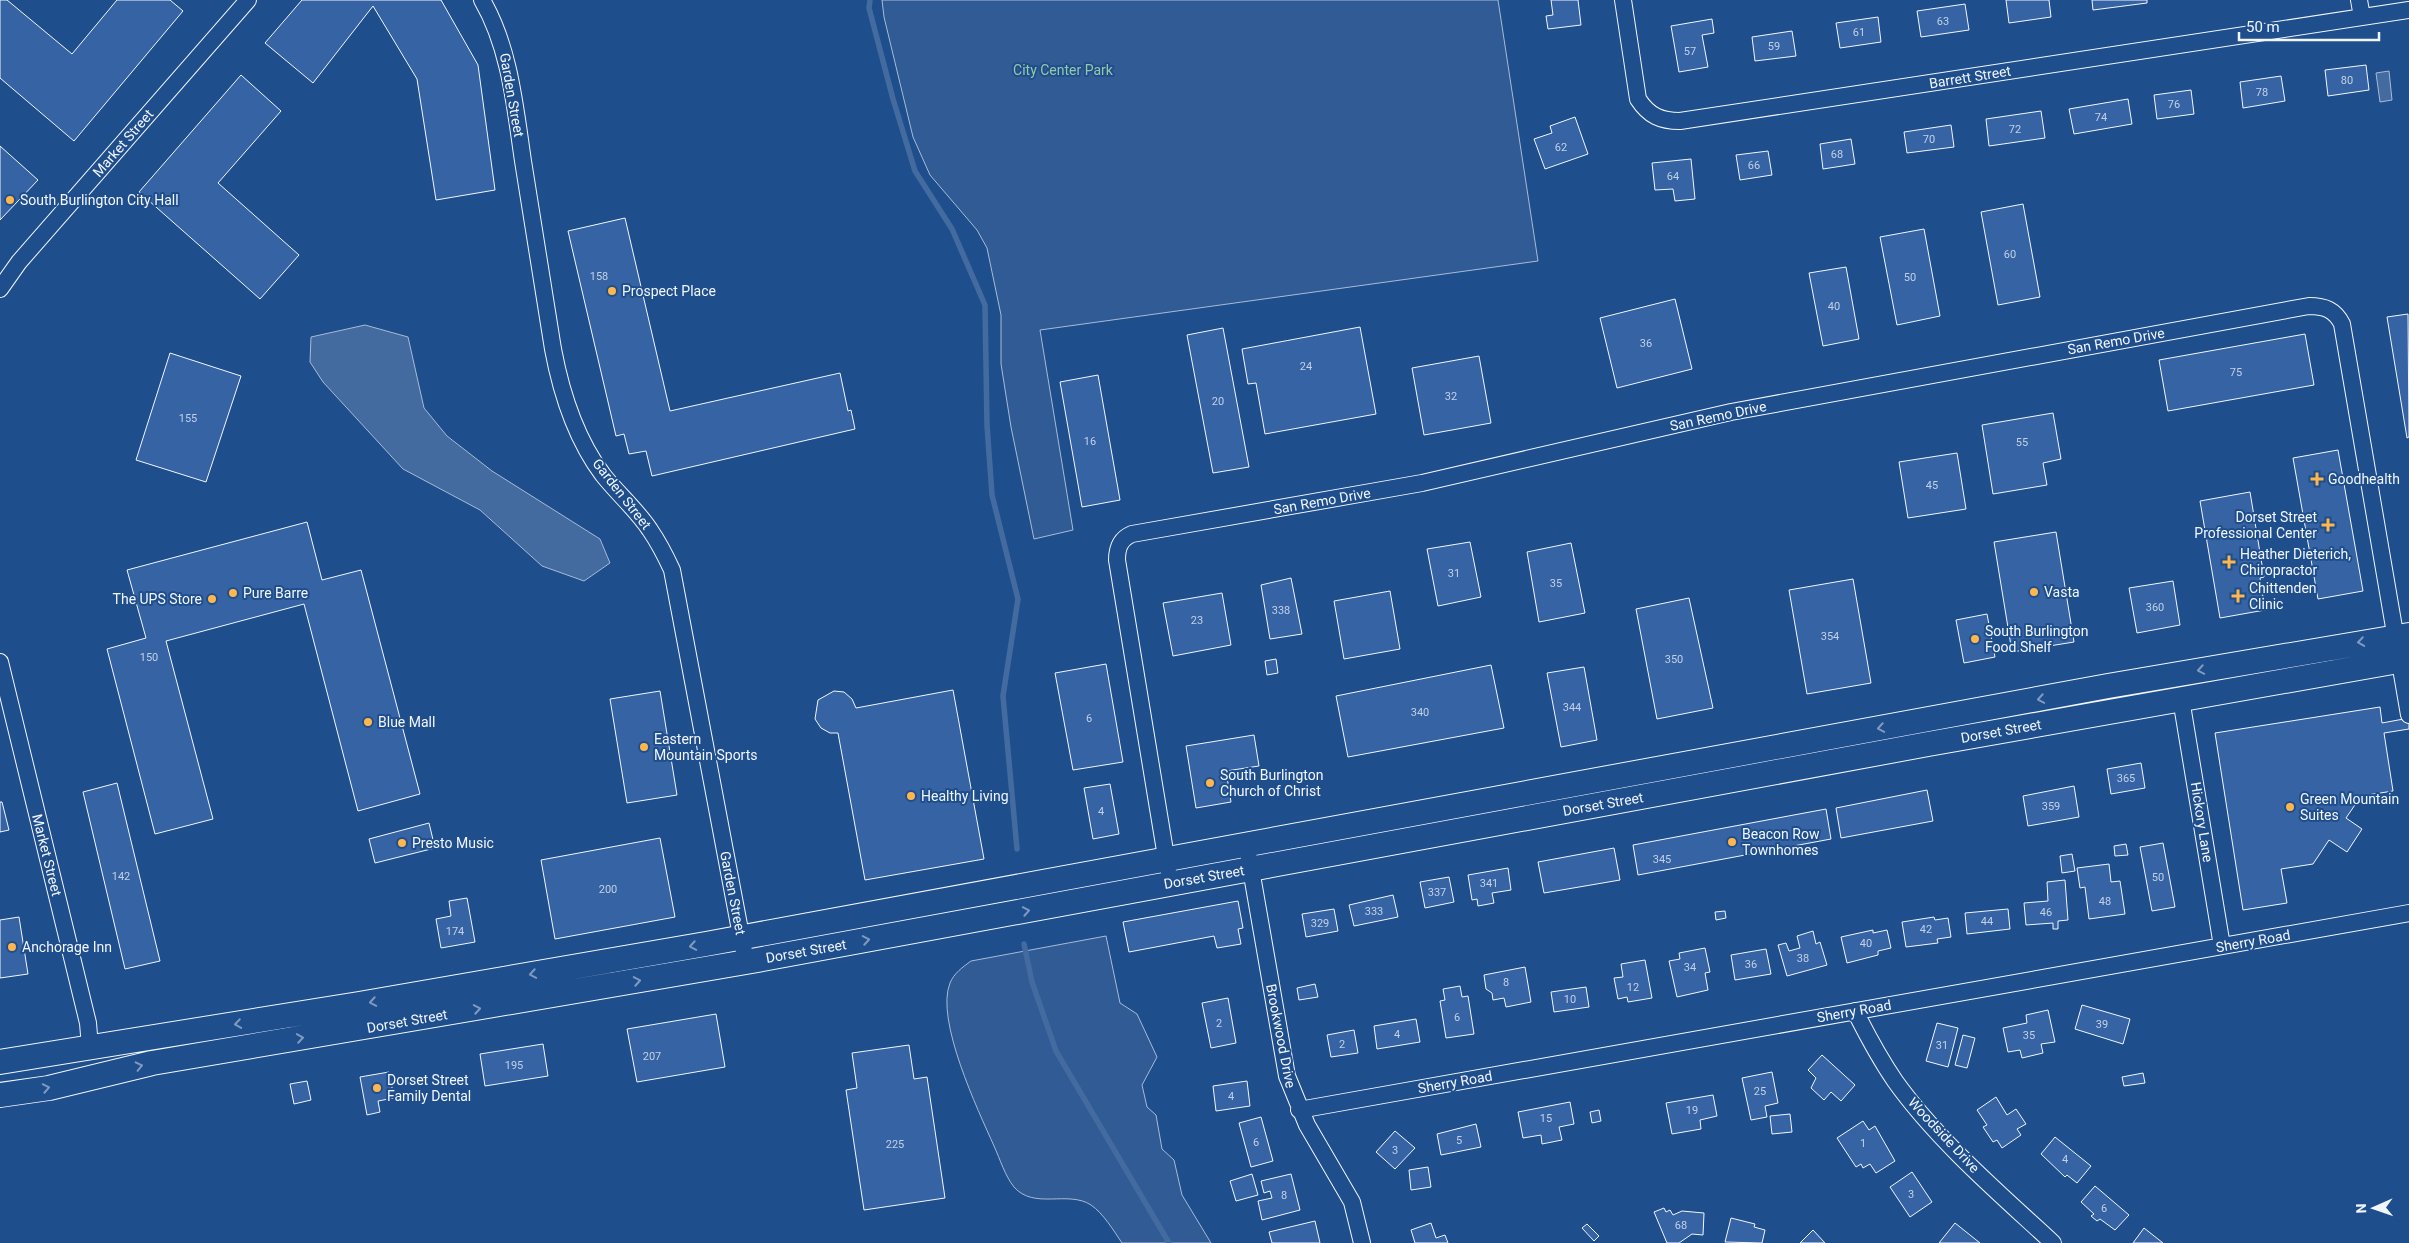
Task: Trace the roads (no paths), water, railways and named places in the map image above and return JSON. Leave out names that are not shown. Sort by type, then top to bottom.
[{"type":"main road","name":"Dorset Street","points":[[0,1062],[320,1011],[741,938],[2118,685],[2403,635]]},
{"type":"main road","name":"Dorset Street","points":[[0,1096],[49,1088],[92,1076],[152,1063],[746,962],[1170,883],[2405,660]]},
{"type":"main road","points":[[320,1011],[325,1034]]},
{"type":"main road","points":[[90,1048],[92,1076]]},
{"type":"street","name":"Market Street","points":[[0,288],[19,262],[248,0]]},
{"type":"street","name":"Garden Street","points":[[482,0],[492,18],[503,47],[553,349],[564,395],[583,442],[603,474],[650,530],[672,570],[746,962]]},
{"type":"street","name":"Barrett Street","points":[[1623,0],[1638,99],[1645,110],[1654,117],[1666,121],[1680,121],[2409,10]]},
{"type":"street","points":[[2359,0],[2362,17]]},
{"type":"street","name":"San Remo Drive","points":[[1170,883],[1116,560],[1119,544],[1125,537],[1132,534],[1422,483],[1732,412],[2299,308],[2320,306],[2330,309],[2339,316],[2342,324],[2403,635]]},
{"type":"street","points":[[2403,635],[2409,714]]},
{"type":"street","name":"Market Street","points":[[0,662],[88,1023],[90,1048]]},
{"type":"street","name":"Hickory Lane","points":[[2181,699],[2222,946]]},
{"type":"street","name":"Brookwood Drive","points":[[1246,844],[1287,1076],[1299,1110],[1352,1202],[1362,1243]]},
{"type":"street","name":"Sherry Road","points":[[1299,1110],[2409,913]]},
{"type":"street","name":"Woodside Drive","points":[[1855,1011],[1886,1067],[1914,1104],[1976,1170],[2054,1243]]},
{"type":"waterway","points":[[870,0],[869,8],[893,99],[915,171],[952,229],[985,305],[987,425],[992,495],[1018,599],[1003,696],[1017,849]]},
{"type":"waterway","points":[[1024,944],[1032,982],[1056,1051],[1169,1243]]},
{"type":"place","name":"South Burlington City Hall","points":[[10,200]]},
{"type":"place","name":"Prospect Place","points":[[612,291]]},
{"type":"place","name":"Goodhealth","points":[[2317,479]]},
{"type":"place","name":"Dorset Street Professional Center","points":[[2328,525]]},
{"type":"place","name":"Heather Dieterich, Chiropractor","points":[[2229,562]]},
{"type":"place","name":"Vasta","points":[[2034,592]]},
{"type":"place","name":"Pure Barre","points":[[233,593]]},
{"type":"place","name":"Chittenden Clinic","points":[[2238,596]]},
{"type":"place","name":"The UPS Store","points":[[212,599]]},
{"type":"place","name":"South Burlington Food Shelf","points":[[1975,639]]},
{"type":"place","name":"Blue Mall","points":[[368,722]]},
{"type":"place","name":"Eastern Mountain Sports","points":[[644,747]]},
{"type":"place","name":"South Burlington Church of Christ","points":[[1210,783]]},
{"type":"place","name":"Healthy Living","points":[[911,796]]},
{"type":"place","name":"Green Mountain Suites","points":[[2290,807]]},
{"type":"place","name":"Beacon Row Townhomes","points":[[1732,842]]},
{"type":"place","name":"Presto Music","points":[[402,843]]},
{"type":"place","name":"Anchorage Inn","points":[[12,947]]},
{"type":"place","name":"Dorset Street Family Dental","points":[[377,1088]]},
{"type":"park label","name":"City Center Park","points":[[1063,70]]}]
